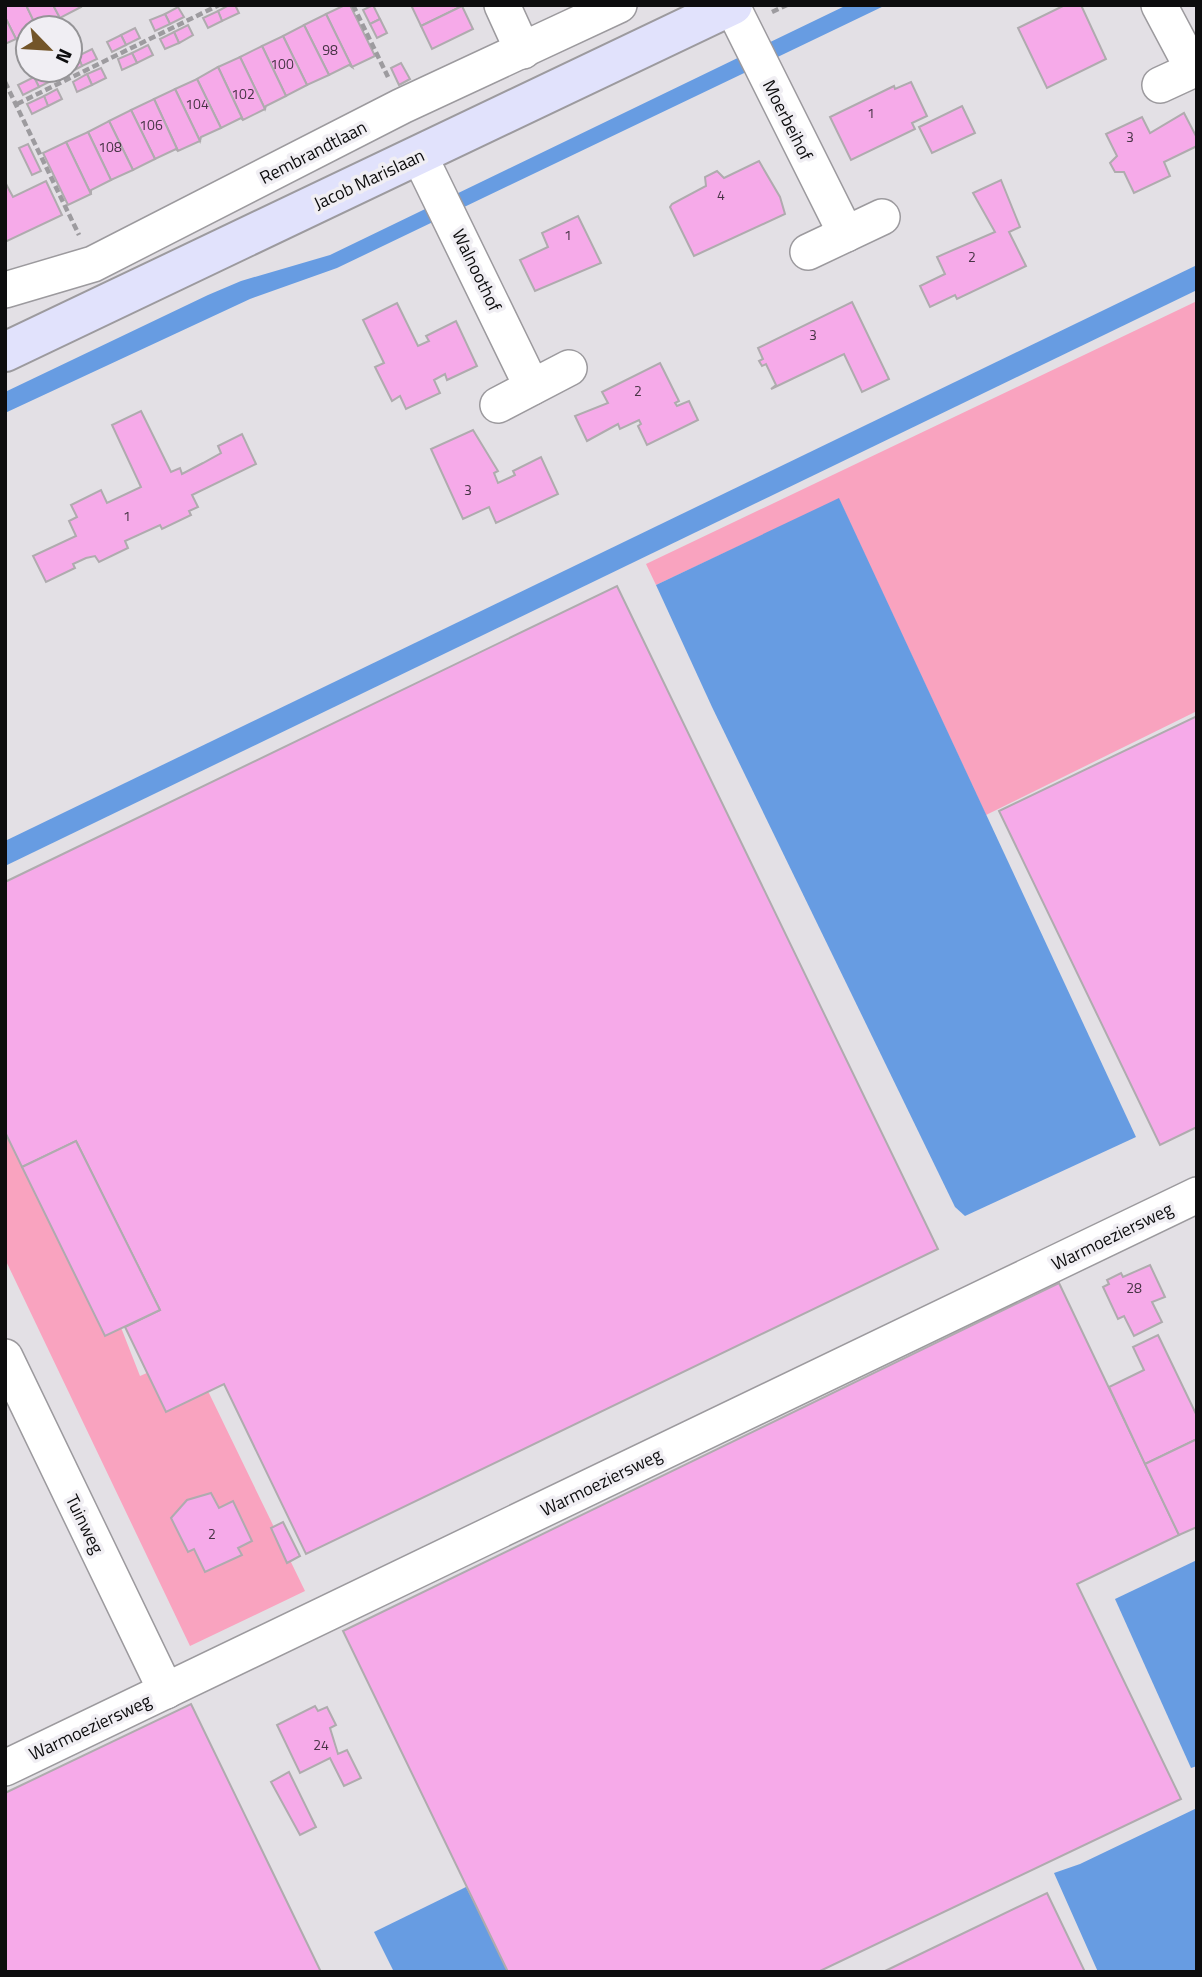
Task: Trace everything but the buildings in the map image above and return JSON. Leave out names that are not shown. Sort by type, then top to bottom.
[{"type":"main road","name":"Jacob Marislaan","points":[[5,352],[427,172],[736,13]]},
{"type":"street","points":[[502,5],[523,51]]},
{"type":"street","name":"Rembrandtlaan","points":[[5,290],[93,264],[402,106],[618,5]]},
{"type":"street","points":[[1160,5],[1195,68],[1160,85]]},
{"type":"street","name":"Moerbeihof","points":[[736,13],[846,234]]},
{"type":"street","name":"Walnoothof","points":[[427,172],[532,387]]},
{"type":"street","points":[[808,252],[882,217]]},
{"type":"street","points":[[498,405],[569,368]]},
{"type":"street","name":"Warmoeziersweg","points":[[5,1768],[1197,1195]]},
{"type":"street","name":"Tuinweg","points":[[5,1357],[166,1691]]},
{"type":"path","points":[[17,104],[219,5]]},
{"type":"path","points":[[353,5],[402,106]]},
{"type":"path","points":[[5,82],[93,264]]},
{"type":"shaded area","points":[[1197,301],[1197,711],[986,815],[839,499],[656,585],[646,564]]},
{"type":"shaded area","points":[[5,1108],[120,1325],[140,1376],[190,1354],[305,1591],[190,1646],[5,1259]]},
{"type":"water","points":[[847,5],[886,5],[337,268],[250,299],[5,413],[5,392],[241,281],[330,255]]},
{"type":"water","points":[[1197,265],[1197,290],[5,866],[5,841]]},
{"type":"water","points":[[839,498],[1136,1137],[965,1216],[955,1207],[712,707],[656,585]]},
{"type":"water","points":[[1197,1560],[1197,1766],[1191,1768],[1115,1599]]},
{"type":"water","points":[[1197,1808],[1197,1972],[1098,1972],[1054,1873],[1080,1864]]},
{"type":"water","points":[[466,1887],[510,1972],[394,1972],[374,1932]]}]
